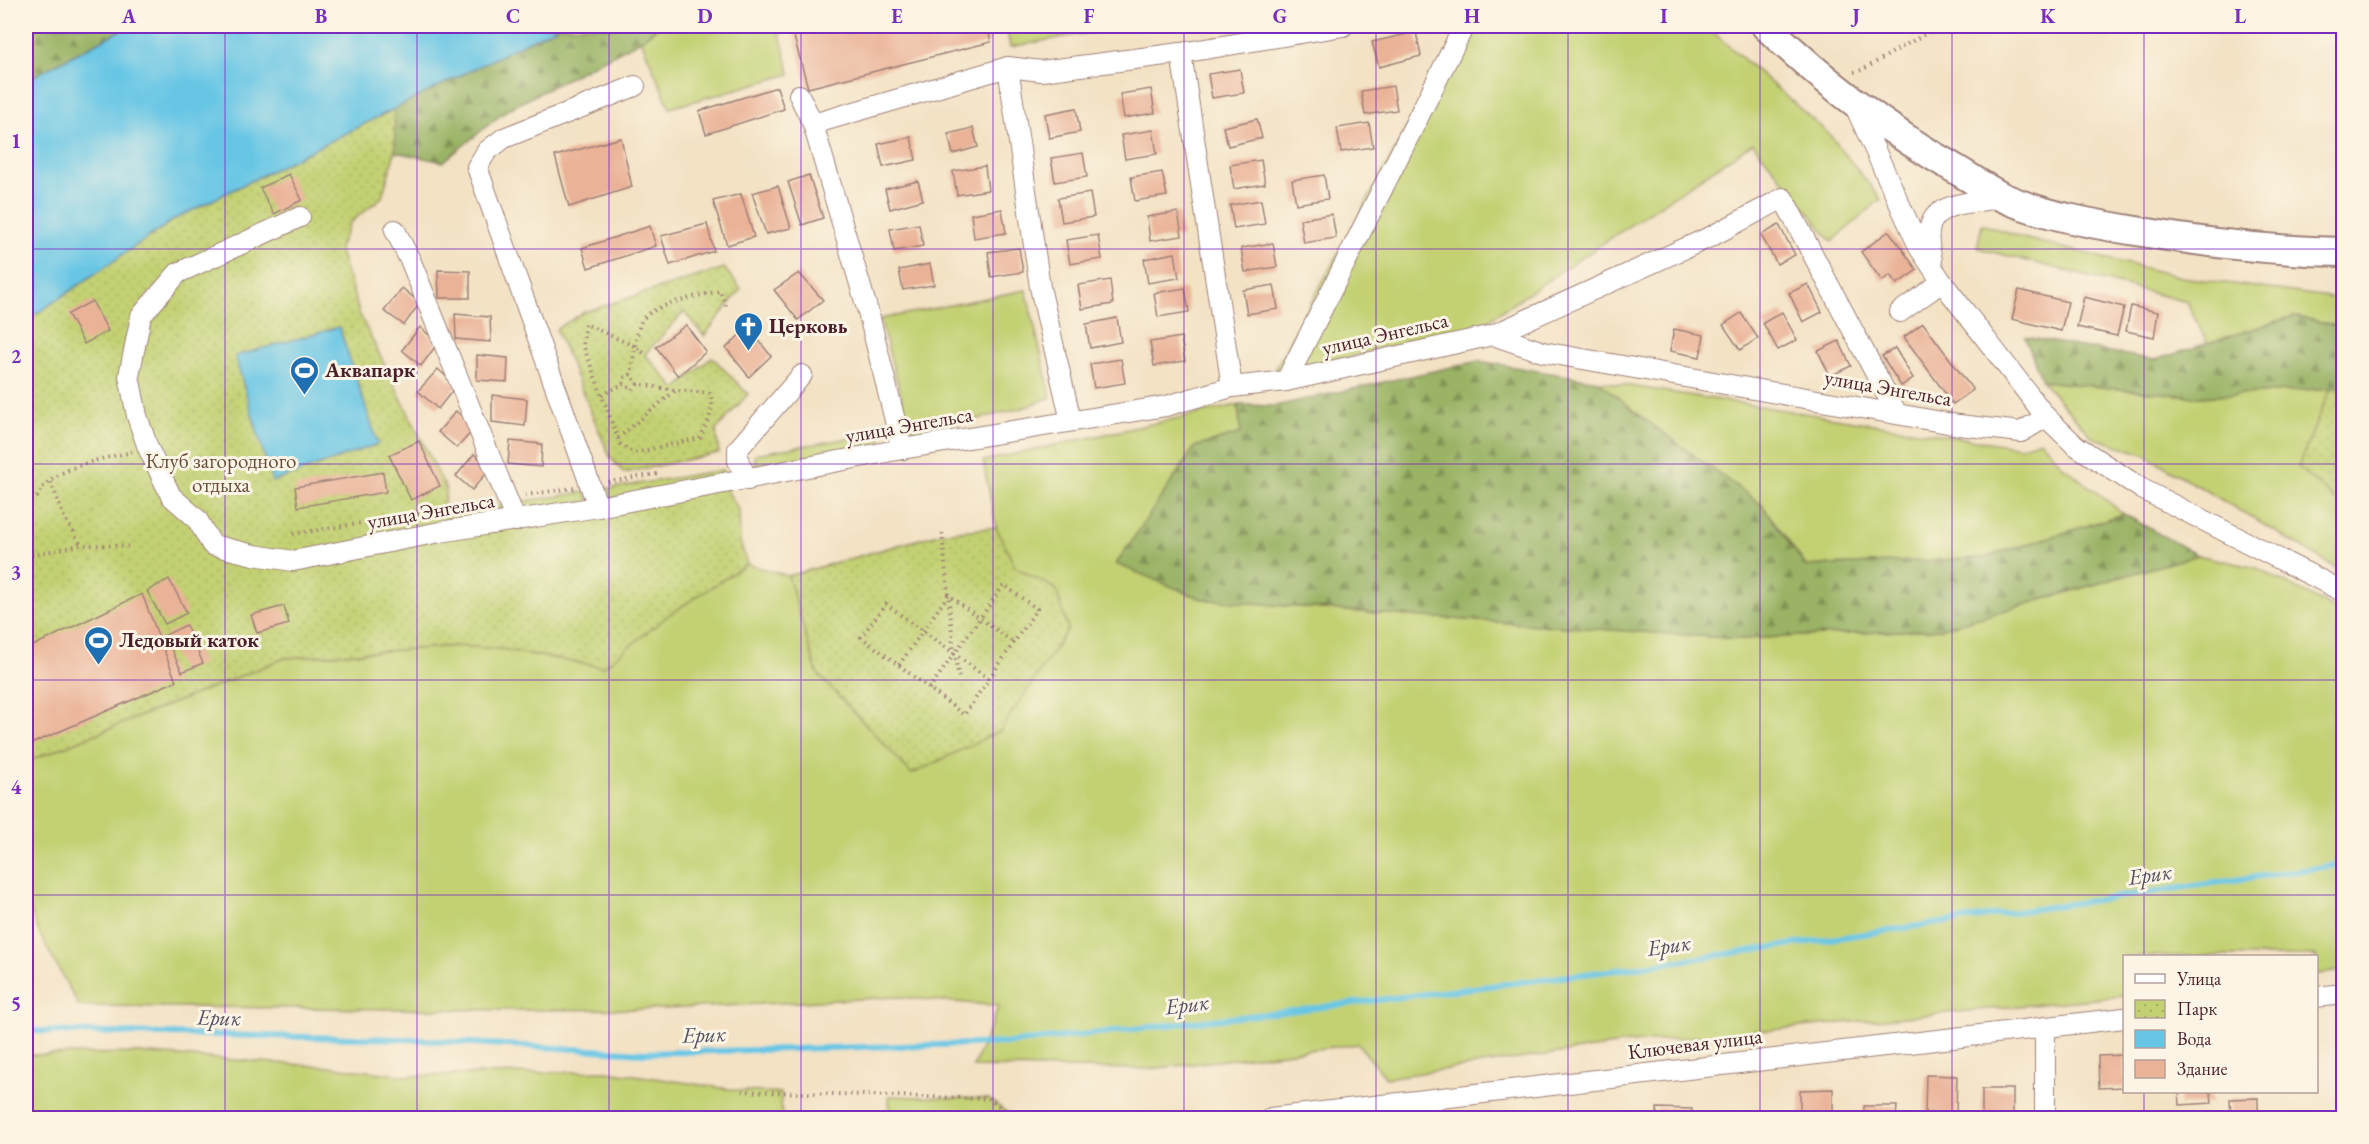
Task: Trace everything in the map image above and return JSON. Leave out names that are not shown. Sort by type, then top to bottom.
[{"type":"highway","points":[[1766,26],[1853,102],[1926,152],[2004,197],[2083,222],[2161,236],[2237,247],[2343,252]]},
{"type":"street","points":[[813,124],[1008,67],[1041,71],[1181,53],[1343,26]]},
{"type":"street","points":[[1286,381],[1464,26]]},
{"type":"street","points":[[1181,53],[1232,387]]},
{"type":"street","points":[[1008,67],[1040,287],[1071,421]]},
{"type":"street","points":[[598,507],[477,167],[487,151],[504,138],[634,86]]},
{"type":"street","points":[[799,95],[813,124],[869,315],[902,449]]},
{"type":"street","points":[[1853,102],[1920,249],[2046,417],[2075,445],[2142,489],[2343,592]]},
{"type":"street","points":[[1939,277],[1929,246],[1928,226],[1936,213],[1948,207],[2004,197]]},
{"type":"street","points":[[1493,335],[1712,236],[1783,198],[1897,414]]},
{"type":"street","name":"улица Энгельса","points":[[300,217],[178,273],[141,316],[129,376],[137,416],[148,448],[171,496],[197,519],[212,545],[293,561],[440,532],[516,521],[747,480],[902,449],[1166,406],[1232,387],[1286,381],[1493,335],[1543,352],[1959,425],[2021,432],[2046,417]]},
{"type":"street","points":[[396,230],[516,521]]},
{"type":"street","points":[[1900,312],[1939,277]]},
{"type":"street","points":[[747,480],[738,461],[738,449],[802,375]]},
{"type":"street","points":[[2318,997],[2343,994]]},
{"type":"street","name":"Ключевая улица","points":[[1271,1119],[2123,1018]]},
{"type":"street","points":[[2045,1027],[2045,1119]]},
{"type":"path","points":[[1824,79],[1862,70],[1939,26]]},
{"type":"path","points":[[637,384],[631,374],[636,347],[642,320],[653,310],[695,296],[720,291],[726,308]]},
{"type":"path","points":[[637,384],[710,393],[713,401],[712,409],[700,438],[634,453],[620,444],[584,345],[585,324],[636,347],[645,354]]},
{"type":"path","points":[[602,395],[623,384],[625,377],[631,374]]},
{"type":"path","points":[[623,384],[633,390],[637,384]]},
{"type":"path","points":[[618,438],[676,390]]},
{"type":"path","points":[[26,503],[37,497],[40,488],[75,466],[148,448]]},
{"type":"path","points":[[51,482],[63,515],[81,545]]},
{"type":"path","points":[[942,532],[954,654],[959,677]]},
{"type":"path","points":[[26,556],[81,545],[128,546]]},
{"type":"path","points":[[929,689],[954,654],[1004,585],[1037,609],[989,679],[964,715],[929,689],[899,665],[861,637],[886,604],[954,654],[989,679]]},
{"type":"path","points":[[948,595],[1014,643]]},
{"type":"path","points":[[899,665],[948,595]]},
{"type":"path","points":[[742,1091],[989,1099],[1014,1119]]},
{"type":"green space","points":[[26,26],[129,26],[32,77],[26,70]]},
{"type":"green space","points":[[559,26],[659,26],[641,40],[507,110],[443,162],[395,152],[394,109]]},
{"type":"green space","points":[[659,26],[778,26],[790,74],[670,108],[641,40]]},
{"type":"green space","points":[[1006,26],[1127,26],[1010,47]]},
{"type":"green space","points":[[1463,26],[1706,26],[1829,134],[1881,199],[1832,242],[1753,143],[1475,329],[1272,374]]},
{"type":"green space","name":"Клуб загородного отдыха","points":[[394,109],[395,152],[382,197],[350,223],[339,248],[360,315],[446,489],[443,510],[445,521],[723,484],[739,510],[740,541],[747,564],[670,614],[603,667],[501,649],[457,646],[285,658],[26,762],[26,321],[175,219]]},
{"type":"green space","points":[[1982,224],[2023,238],[2181,277],[2343,299],[2343,327],[2294,316],[2207,343],[2187,302],[1977,248]]},
{"type":"green space","points":[[724,268],[741,289],[704,336],[684,312],[645,354],[676,389],[712,357],[748,394],[716,430],[719,453],[624,473],[610,457],[556,329],[584,312]]},
{"type":"green space","points":[[1026,290],[1051,397],[1026,407],[918,434],[908,422],[880,319]]},
{"type":"green space","points":[[2294,316],[2343,327],[2343,390],[2331,388],[2199,397],[2042,381],[2025,337],[2155,360]]},
{"type":"green space","points":[[1479,361],[1598,381],[1643,418],[1762,505],[1806,566],[1983,558],[2124,514],[2197,555],[1940,629],[1743,639],[1202,599],[1116,564],[1195,447],[1241,433],[1238,405],[1275,406]]},
{"type":"green space","points":[[1598,381],[2020,447],[2040,440],[2063,466],[2124,514],[1983,558],[1806,566],[1762,505],[1643,418]]},
{"type":"green space","points":[[2042,381],[2199,397],[2331,388],[2298,467],[2343,506],[2343,572],[2144,454],[2092,437]]},
{"type":"green space","points":[[2331,388],[2343,390],[2343,506],[2298,467]]},
{"type":"green space","points":[[1238,405],[1241,433],[1195,447],[1117,564],[1202,599],[1743,639],[1940,629],[2197,555],[2257,568],[2338,610],[2343,619],[2343,971],[2318,974],[2318,955],[2123,955],[2123,996],[1621,1044],[1386,1078],[1358,1044],[1150,1069],[973,1067],[999,1006],[899,997],[664,1009],[507,1010],[79,1006],[40,935],[26,898],[26,762],[285,658],[457,646],[501,649],[603,667],[669,614],[747,564],[788,576],[931,536],[999,570],[996,526],[983,461]]},
{"type":"green space","points":[[881,433],[881,445],[755,466],[755,454]]},
{"type":"green space","points":[[722,470],[727,477],[608,500],[601,490]]},
{"type":"green space","points":[[585,492],[590,502],[521,512],[520,502]]},
{"type":"green space","points":[[502,505],[504,513],[445,521],[443,510]]},
{"type":"green space","points":[[996,527],[1015,567],[1056,589],[1068,629],[1000,731],[912,774],[817,673],[788,576],[942,533]]},
{"type":"green space","points":[[137,1053],[332,1067],[409,1076],[607,1071],[742,1091],[781,1093],[782,1118],[26,1118],[26,1055]]},
{"type":"green space","points":[[889,1096],[989,1099],[1014,1118],[890,1118]]},
{"type":"water","points":[[129,26],[559,26],[175,219],[26,321],[26,70],[32,77]]},
{"type":"water","name":"Аквапарк","points":[[339,327],[378,444],[272,482],[235,356]]},
{"type":"building","points":[[791,26],[987,26],[991,42],[808,88]]},
{"type":"building","points":[[1416,32],[1421,56],[1379,67],[1372,42]]},
{"type":"building","points":[[1240,69],[1244,93],[1212,98],[1208,74]]},
{"type":"building","points":[[1393,86],[1397,110],[1365,115],[1361,91]]},
{"type":"building","points":[[777,87],[784,109],[706,134],[699,111]]},
{"type":"building","points":[[1151,89],[1155,113],[1124,118],[1120,94]]},
{"type":"building","points":[[1076,108],[1080,132],[1049,138],[1045,114]]},
{"type":"building","points":[[1257,119],[1262,138],[1228,146],[1223,127]]},
{"type":"building","points":[[1369,123],[1373,147],[1341,152],[1337,128]]},
{"type":"building","points":[[973,128],[978,147],[953,154],[948,134]]},
{"type":"building","points":[[1153,130],[1157,154],[1125,159],[1121,135]]},
{"type":"building","points":[[911,137],[916,160],[883,167],[878,144]]},
{"type":"building","points":[[621,138],[632,187],[569,207],[555,156]]},
{"type":"building","points":[[1083,153],[1087,177],[1055,182],[1051,158]]},
{"type":"building","points":[[1261,160],[1265,184],[1234,189],[1230,165]]},
{"type":"building","points":[[985,166],[988,190],[957,195],[953,171]]},
{"type":"building","points":[[1162,172],[1167,196],[1135,201],[1131,177]]},
{"type":"building","points":[[289,174],[302,200],[274,214],[260,188]]},
{"type":"building","points":[[809,175],[823,218],[802,225],[788,182]]},
{"type":"building","points":[[1324,175],[1328,199],[1296,204],[1292,180]]},
{"type":"building","points":[[918,181],[923,200],[890,209],[885,189]]},
{"type":"building","points":[[778,186],[791,228],[766,234],[752,193]]},
{"type":"building","points":[[1090,193],[1094,217],[1062,222],[1058,198]]},
{"type":"building","points":[[741,194],[754,237],[727,245],[713,201]]},
{"type":"building","points":[[1261,200],[1265,224],[1234,229],[1230,205]]},
{"type":"building","points":[[1002,209],[1006,233],[974,238],[971,214]]},
{"type":"building","points":[[1178,212],[1182,236],[1150,241],[1147,217]]},
{"type":"building","points":[[1332,214],[1336,238],[1304,243],[1300,219]]},
{"type":"building","points":[[707,224],[714,251],[670,265],[661,236]]},
{"type":"building","points":[[919,224],[923,246],[894,251],[890,229]]},
{"type":"building","points":[[1779,225],[1795,255],[1777,264],[1761,235]]},
{"type":"building","points":[[650,226],[656,246],[588,268],[582,248]]},
{"type":"building","points":[[1889,231],[1917,270],[1897,284],[1890,275],[1882,281],[1861,252]]},
{"type":"building","points":[[1098,235],[1102,259],[1070,264],[1066,240]]},
{"type":"building","points":[[1273,243],[1277,267],[1245,272],[1241,248]]},
{"type":"building","points":[[1019,248],[1023,272],[991,277],[988,252]]},
{"type":"building","points":[[1175,253],[1179,278],[1148,283],[1144,259]]},
{"type":"building","points":[[930,264],[934,285],[903,290],[899,270]]},
{"type":"building","points":[[438,270],[470,271],[470,298],[439,298]]},
{"type":"building","points":[[799,273],[823,300],[798,320],[774,290]]},
{"type":"building","points":[[1110,280],[1113,304],[1082,309],[1078,285]]},
{"type":"building","points":[[1808,284],[1822,312],[1803,322],[1789,293]]},
{"type":"building","points":[[1274,285],[1278,309],[1247,314],[1243,290]]},
{"type":"building","points":[[402,288],[420,303],[404,325],[384,311]]},
{"type":"building","points":[[1185,288],[1189,312],[1158,317],[1154,293]]},
{"type":"building","points":[[2019,290],[2068,302],[2061,331],[2012,319]]},
{"type":"building","points":[[2084,297],[2124,307],[2117,336],[2077,327]]},
{"type":"building","points":[[92,301],[108,331],[84,344],[68,314]]},
{"type":"building","points":[[2131,306],[2158,312],[2154,337],[2126,331]]},
{"type":"building","points":[[1782,312],[1797,340],[1778,350],[1763,323]]},
{"type":"building","points":[[1741,313],[1758,338],[1740,350],[1723,325]]},
{"type":"building","points":[[455,314],[490,317],[491,342],[456,339]]},
{"type":"building","points":[[1117,318],[1121,342],[1090,348],[1086,324]]},
{"type":"building","points":[[1923,323],[1973,390],[1953,404],[1904,337]]},
{"type":"building","points":[[686,325],[706,352],[678,376],[656,347]]},
{"type":"building","points":[[420,327],[438,343],[421,366],[402,350]]},
{"type":"building","name":"Церковь","points":[[748,327],[771,356],[749,377],[726,348]]},
{"type":"building","points":[[1674,329],[1704,335],[1700,357],[1670,351]]},
{"type":"building","points":[[1181,337],[1185,361],[1154,366],[1150,342]]},
{"type":"building","points":[[1839,341],[1851,366],[1830,376],[1818,351]]},
{"type":"building","points":[[1895,348],[1913,378],[1901,386],[1882,356]]},
{"type":"building","points":[[477,355],[508,358],[507,382],[477,380]]},
{"type":"building","points":[[1121,359],[1125,383],[1094,388],[1090,364]]},
{"type":"building","points":[[438,369],[456,386],[438,409],[418,391]]},
{"type":"building","points":[[492,395],[527,399],[525,426],[492,422]]},
{"type":"building","points":[[456,411],[475,428],[457,448],[438,432]]},
{"type":"building","points":[[419,441],[440,486],[411,500],[389,455]]},
{"type":"building","points":[[510,441],[542,444],[541,467],[508,464]]},
{"type":"building","points":[[474,454],[491,468],[472,490],[456,476]]},
{"type":"building","points":[[383,472],[386,492],[298,507],[295,487]]},
{"type":"building","points":[[169,579],[187,613],[165,624],[147,591]]},
{"type":"building","name":"Ледовый каток","points":[[142,594],[176,681],[26,746],[26,649]]},
{"type":"building","points":[[284,606],[289,624],[257,633],[251,615]]},
{"type":"building","points":[[186,625],[203,663],[182,672],[165,635]]},
{"type":"building","points":[[2123,1055],[2123,1087],[2099,1088],[2098,1056]]},
{"type":"building","points":[[1926,1075],[1957,1076],[1956,1114],[1925,1113]]},
{"type":"building","points":[[1833,1089],[1833,1118],[1800,1118],[1800,1090]]},
{"type":"building","points":[[1982,1089],[2013,1089],[2013,1118],[1982,1118]]},
{"type":"building","points":[[2179,1093],[2211,1093],[2212,1103],[2180,1105]]},
{"type":"building","points":[[2258,1098],[2258,1118],[2231,1118],[2230,1099]]},
{"type":"building","points":[[1864,1106],[1897,1106],[1896,1118],[1864,1118]]},
{"type":"building","points":[[1657,1108],[1692,1109],[1692,1118],[1657,1118]]},
{"type":"waterway","name":"Ерик","points":[[26,1031],[406,1039],[643,1053],[1010,1043],[1274,1013],[1624,969],[2344,864]]},
{"type":"place","name":"Церковь","points":[[748,352]]},
{"type":"place","name":"Аквапарк","points":[[304,396]]},
{"type":"place","name":"Ледовый каток","points":[[98,666]]}]
